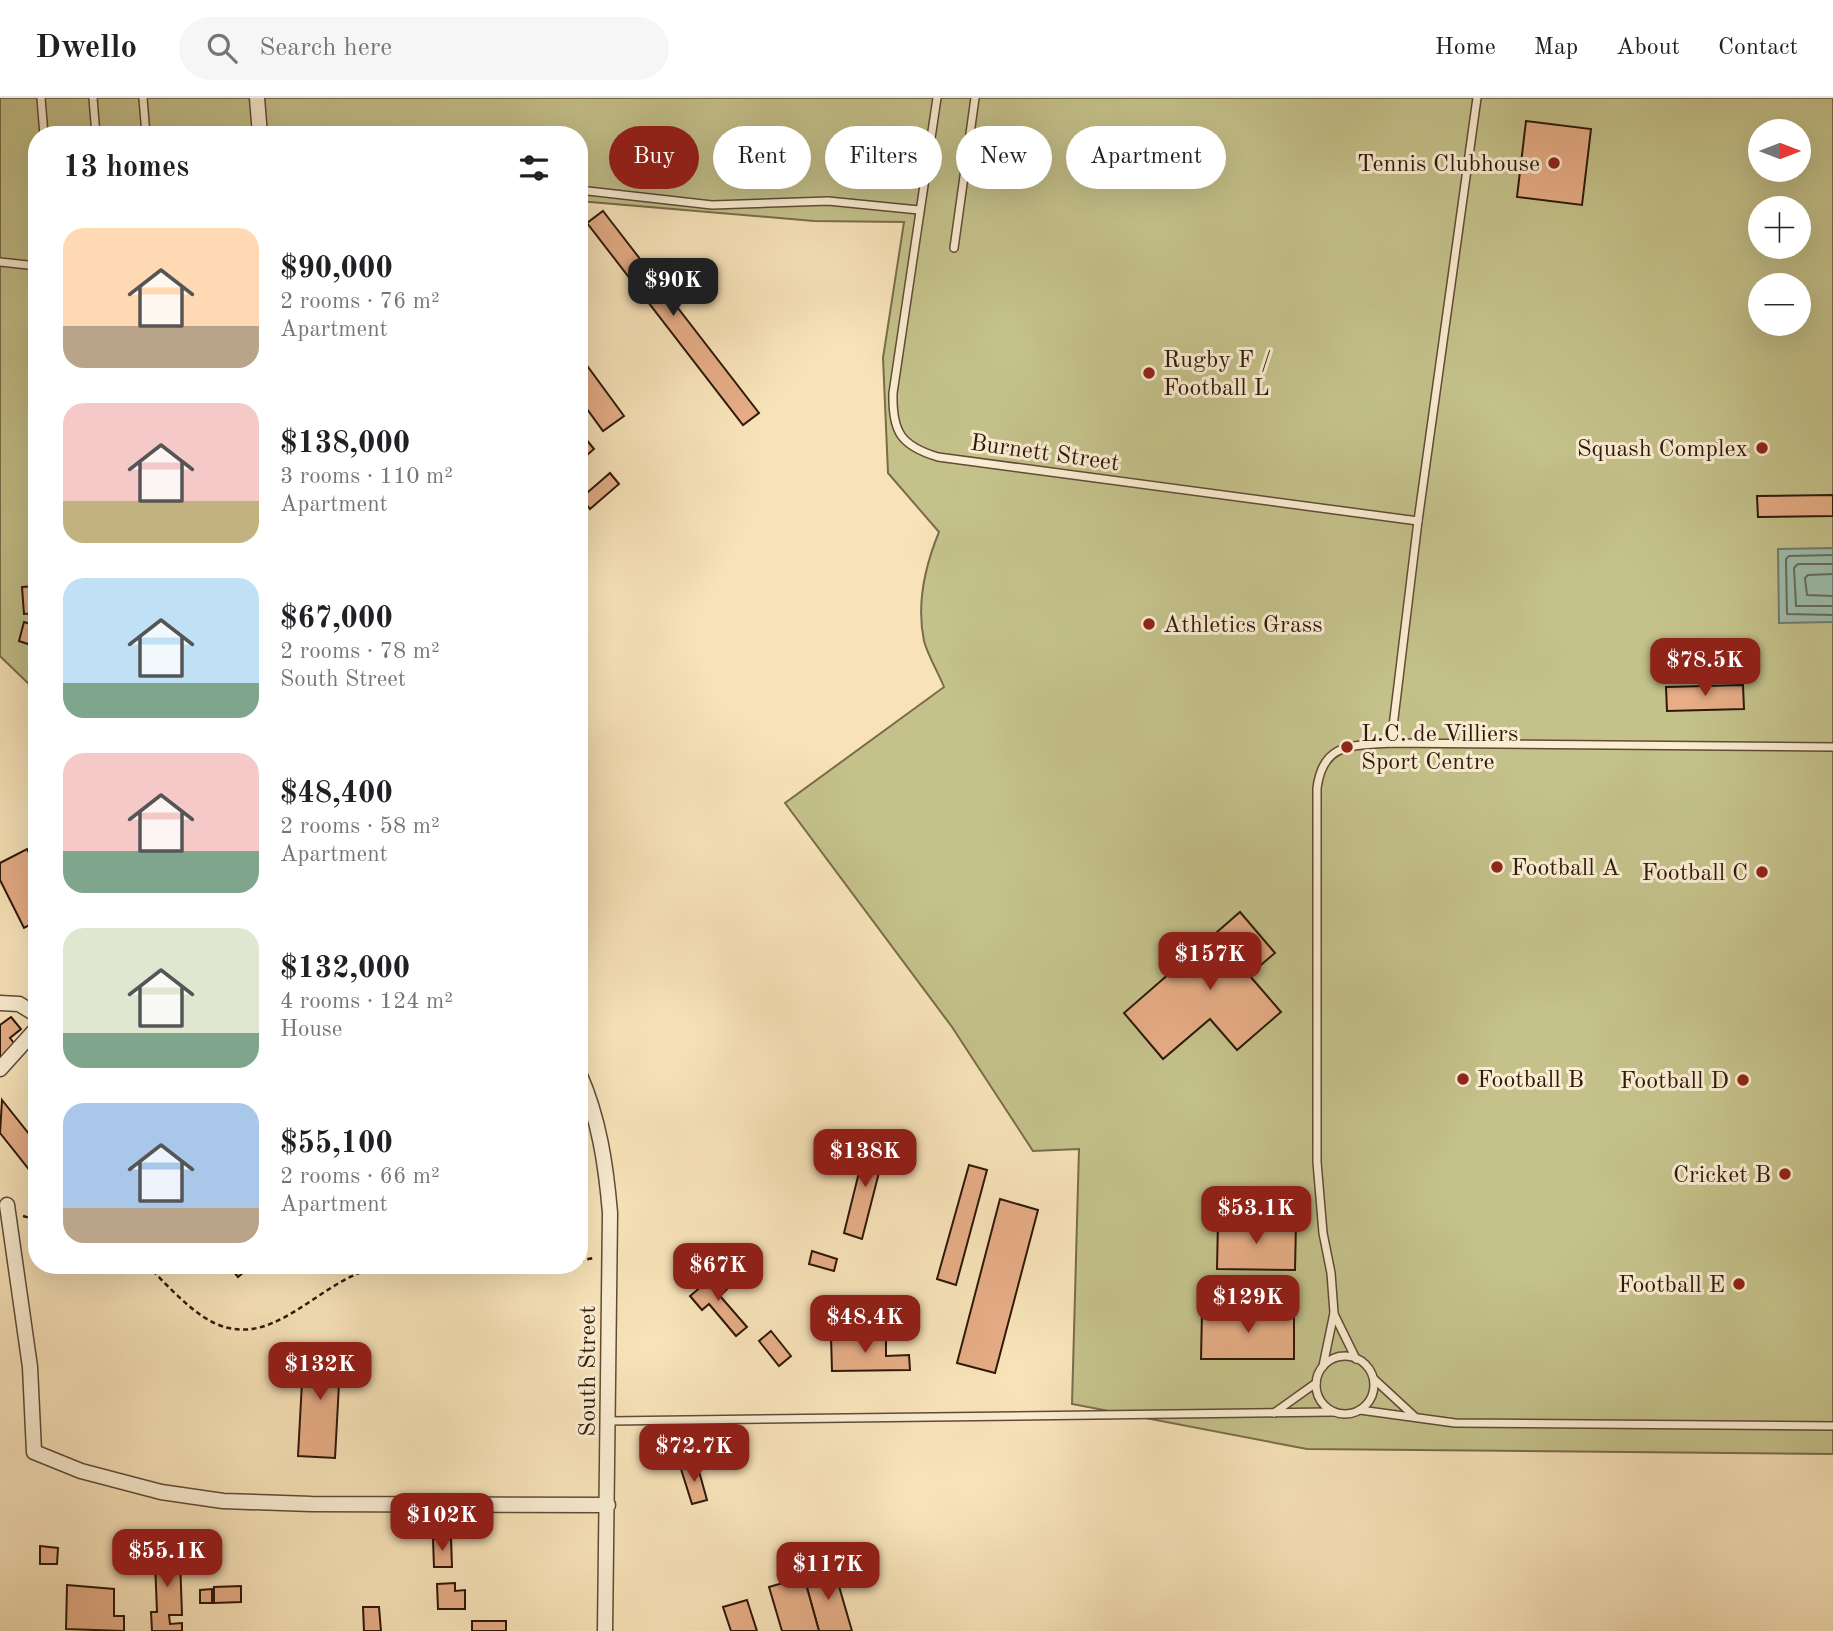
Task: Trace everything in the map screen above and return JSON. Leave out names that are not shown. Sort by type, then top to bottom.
[{"type":"street","points":[[257,98],[259,126]]},
{"type":"street","points":[[0,1003],[19,1004],[28,1010]]},
{"type":"street","points":[[0,1069],[28,1038]]},
{"type":"street","name":"South Street","points":[[588,1092],[607,1170],[610,1227],[610,1421],[605,1631]]},
{"type":"street","points":[[7,1205],[30,1367],[34,1452],[81,1471],[150,1490],[223,1501],[608,1505]]},
{"type":"lane","points":[[41,98],[43,126]]},
{"type":"lane","points":[[93,98],[95,126]]},
{"type":"lane","points":[[143,98],[145,126]]},
{"type":"lane","name":"Burnett Street","points":[[937,98],[893,393],[894,419],[898,432],[911,447],[938,457],[989,465],[1418,521]]},
{"type":"lane","points":[[954,248],[975,98]]},
{"type":"lane","points":[[1391,743],[1418,521],[1477,98]]},
{"type":"lane","points":[[588,191],[712,205],[828,201],[919,210]]},
{"type":"lane","points":[[0,262],[28,265]]},
{"type":"lane","points":[[1273,1414],[1316,1383],[1323,1366],[1334,1313],[1317,1162],[1317,788],[1320,769],[1337,750],[1391,743],[1833,747]]},
{"type":"lane","points":[[1334,1313],[1356,1359]]},
{"type":"lane","points":[[1323,1366],[1339,1357],[1364,1363],[1373,1379],[1415,1416]]},
{"type":"lane","points":[[1360,1410],[1372,1396],[1373,1379]]},
{"type":"lane","points":[[1316,1383],[1320,1400],[1334,1412]]},
{"type":"lane","points":[[610,1421],[1343,1414],[1360,1410],[1455,1423],[1833,1426]]},
{"type":"path","points":[[156,1274],[202,1316],[217,1324],[248,1331],[276,1323],[330,1286],[355,1274]]},
{"type":"shaded area","name":"L.C. de Villiers Sport Centre","points":[[0,98],[1833,98],[1833,1454],[1307,1449],[1072,1404],[1079,1149],[1033,1151],[952,1027],[785,803],[944,687],[924,641],[921,613],[926,571],[939,532],[888,473],[883,358],[904,222],[814,221],[588,202],[588,126],[28,126],[28,683],[0,656]]},
{"type":"water","points":[[1833,548],[1833,622],[1779,623],[1778,549]]},
{"type":"building","name":"Tennis Clubhouse","points":[[1526,121],[1591,129],[1582,205],[1517,197]]},
{"type":"building","points":[[603,211],[759,413],[743,425],[588,222]]},
{"type":"building","points":[[588,367],[624,416],[603,431],[588,410]]},
{"type":"building","points":[[588,442],[594,449],[588,454]]},
{"type":"building","points":[[610,473],[619,484],[590,509],[588,492]]},
{"type":"building","points":[[1833,495],[1833,516],[1758,517],[1757,496]]},
{"type":"building","points":[[22,587],[28,587],[28,614],[24,614]]},
{"type":"building","points":[[24,622],[28,623],[28,644],[19,641]]},
{"type":"building","points":[[1743,685],[1744,709],[1667,711],[1666,687]]},
{"type":"building","points":[[27,849],[28,851],[28,926],[24,928],[0,880],[0,863]]},
{"type":"building","points":[[1240,912],[1275,953],[1249,975],[1281,1012],[1237,1050],[1210,1019],[1163,1059],[1124,1013]]},
{"type":"building","points":[[11,1017],[21,1029],[10,1038],[17,1047],[0,1060],[0,1025]]},
{"type":"building","points":[[2,1100],[28,1133],[28,1168],[0,1133]]},
{"type":"building","points":[[867,1140],[886,1145],[862,1239],[844,1233]]},
{"type":"building","points":[[969,1165],[987,1170],[956,1285],[937,1279]]},
{"type":"building","points":[[1000,1199],[1038,1210],[995,1373],[957,1363]]},
{"type":"building","points":[[1218,1221],[1296,1222],[1295,1270],[1217,1269]]},
{"type":"building","points":[[812,1251],[837,1259],[834,1271],[809,1264]]},
{"type":"building","points":[[716,1274],[728,1288],[720,1296],[747,1327],[736,1336],[709,1304],[702,1310],[690,1296]]},
{"type":"building","points":[[1202,1311],[1294,1311],[1294,1359],[1201,1359]]},
{"type":"building","points":[[771,1331],[791,1356],[779,1366],[759,1341]]},
{"type":"building","points":[[886,1336],[886,1356],[909,1355],[910,1370],[832,1371],[831,1337]]},
{"type":"building","points":[[304,1345],[341,1347],[335,1458],[298,1456]]},
{"type":"building","points":[[697,1464],[707,1500],[692,1504],[681,1469]]},
{"type":"building","points":[[433,1539],[451,1539],[452,1567],[434,1567]]},
{"type":"building","points":[[158,1540],[173,1540],[174,1560],[180,1559],[182,1615],[169,1615],[170,1624],[182,1623],[182,1631],[152,1631],[151,1612],[157,1612],[155,1561],[159,1561]]},
{"type":"building","points":[[40,1546],[58,1548],[57,1564],[40,1564]]},
{"type":"building","points":[[834,1569],[852,1631],[819,1631],[804,1577]]},
{"type":"building","points":[[804,1577],[819,1631],[782,1631],[769,1587]]},
{"type":"building","points":[[455,1583],[455,1591],[465,1590],[465,1609],[438,1609],[437,1584]]},
{"type":"building","points":[[67,1585],[114,1589],[114,1616],[124,1616],[124,1631],[66,1629]]},
{"type":"building","points":[[241,1586],[241,1602],[214,1603],[214,1587]]},
{"type":"building","points":[[212,1589],[212,1603],[200,1603],[200,1590]]},
{"type":"building","points":[[747,1600],[757,1631],[731,1631],[723,1607]]},
{"type":"building","points":[[363,1607],[379,1607],[381,1631],[364,1631]]},
{"type":"building","points":[[472,1621],[506,1621],[506,1631],[472,1631]]},
{"type":"place","name":"Tennis Clubhouse","points":[[1554,163]]},
{"type":"place","name":"Rugby F / Football L","points":[[1149,373]]},
{"type":"place","name":"Squash Complex","points":[[1762,448]]},
{"type":"place","name":"Athletics Grass","points":[[1149,624]]},
{"type":"place","name":"L.C. de Villiers Sport Centre","points":[[1347,747]]},
{"type":"place","name":"Football A","points":[[1497,867]]},
{"type":"place","name":"Football C","points":[[1762,872]]},
{"type":"place","name":"Football B","points":[[1463,1079]]},
{"type":"place","name":"Football D","points":[[1743,1080]]},
{"type":"place","name":"Cricket B","points":[[1785,1174]]},
{"type":"place","name":"Football E","points":[[1739,1284]]}]
